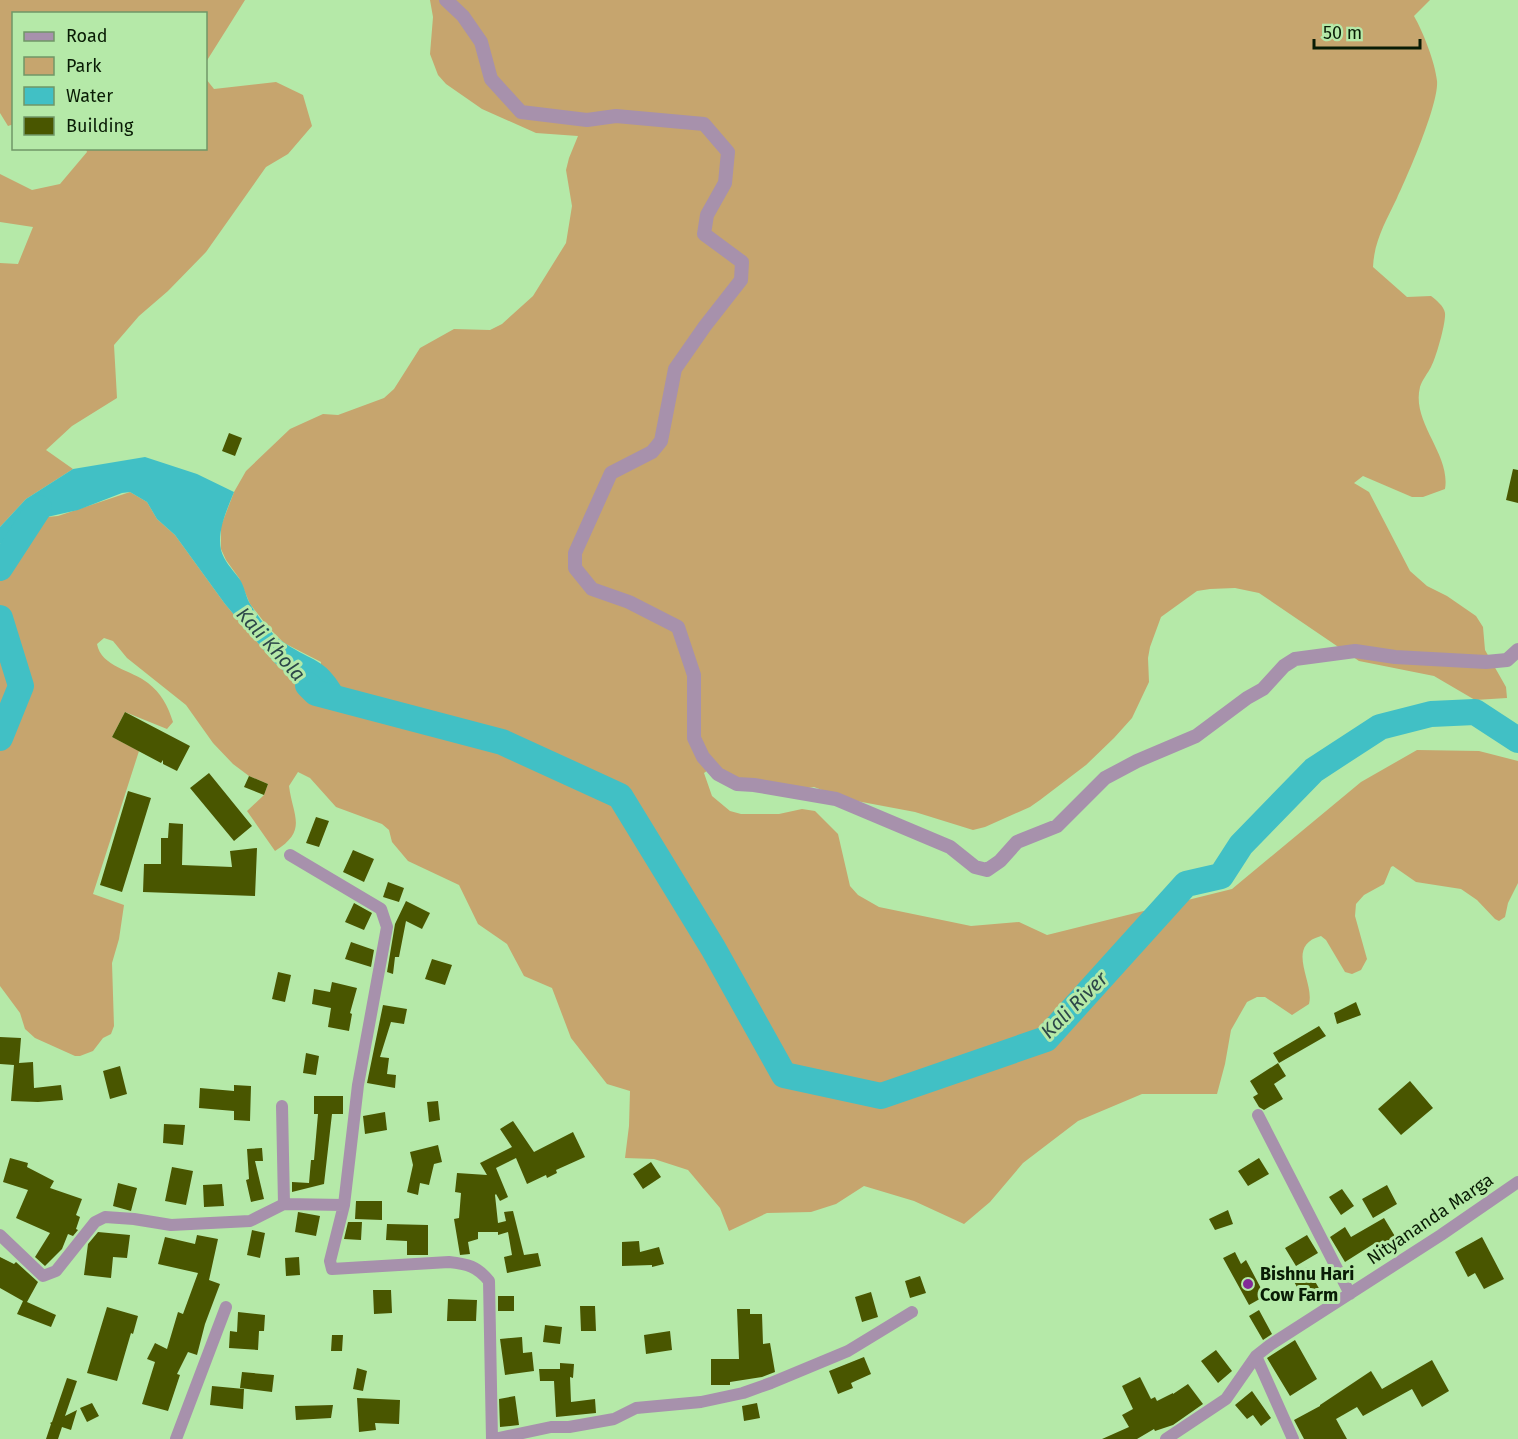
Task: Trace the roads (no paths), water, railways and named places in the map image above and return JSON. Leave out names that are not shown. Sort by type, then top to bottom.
[{"type":"street","points":[[446,0],[463,16],[481,42],[491,79],[521,112],[587,120],[616,116],[704,124],[728,152],[725,183],[707,215],[704,234],[742,262],[741,280],[675,369],[666,407],[662,441],[652,452],[611,472],[575,553],[575,568],[592,588],[628,602],[678,627],[694,675],[694,738],[703,757],[718,774],[737,784],[836,799],[950,847],[975,867],[987,870],[1000,861],[1017,842],[1057,826],[1105,778],[1137,760],[1197,736],[1247,698],[1263,689],[1284,666],[1295,659],[1355,651],[1395,657],[1486,662],[1507,660],[1518,650]]},
{"type":"street","points":[[290,855],[381,909],[386,919],[386,937],[378,967],[358,1085],[344,1205],[330,1262],[332,1269],[449,1262],[467,1263],[481,1270],[489,1281],[493,1439],[551,1427],[569,1427],[614,1419],[636,1408],[701,1402],[743,1393],[848,1351],[912,1312]]},
{"type":"street","points":[[282,1106],[284,1204]]},
{"type":"street","points":[[1258,1116],[1350,1294]]},
{"type":"street","name":"Nityananda Marga","points":[[1166,1439],[1226,1399],[1256,1356],[1317,1313],[1350,1294],[1518,1182]]},
{"type":"street","points":[[0,1235],[43,1276],[56,1271],[95,1222],[105,1217],[171,1225],[250,1221],[284,1204],[344,1205]]},
{"type":"street","points":[[176,1439],[226,1307]]},
{"type":"street","points":[[1256,1356],[1293,1439]]},
{"type":"water","points":[[145,457],[197,474],[234,492],[220,535],[224,558],[240,580],[252,607],[270,631],[286,644],[317,661],[336,678],[342,688],[334,707],[318,701],[275,663],[225,604],[175,535],[157,519],[147,502],[130,492],[78,510],[47,517],[28,535],[0,544],[0,527],[26,499],[73,469]]},
{"type":"waterway","name":"Kali Khola","points":[[0,568],[39,508]]},
{"type":"waterway","name":"Kali Khola","points":[[0,618],[21,686],[0,738]]},
{"type":"waterway","name":"Kali River","points":[[308,685],[316,693],[502,742],[620,796],[713,948],[784,1075],[881,1096],[1046,1039],[1186,884],[1221,876],[1241,845],[1314,770],[1380,727],[1431,714],[1475,712],[1518,740]]},
{"type":"place","name":"Bishnu Hari Cow Farm","points":[[1248,1284]]}]
